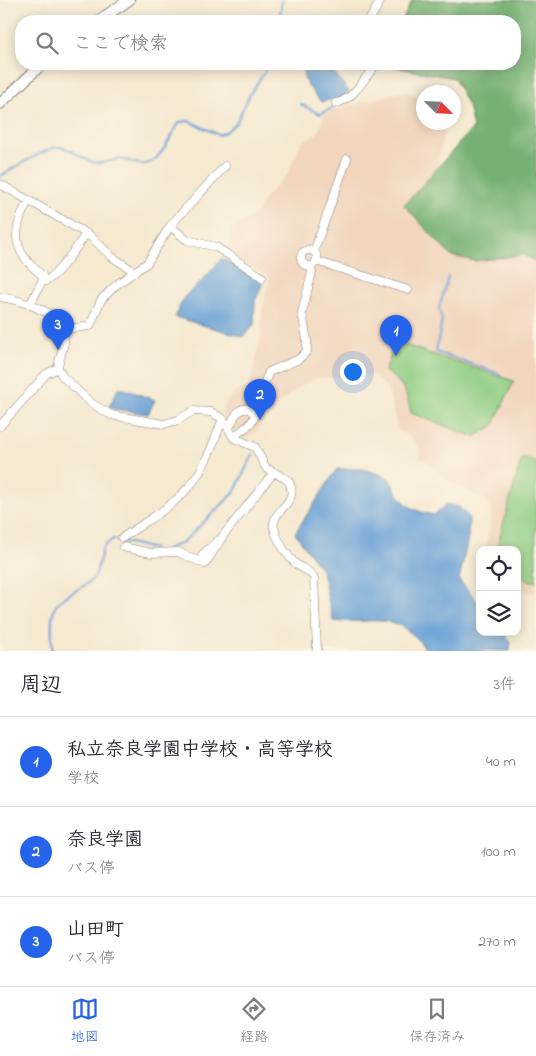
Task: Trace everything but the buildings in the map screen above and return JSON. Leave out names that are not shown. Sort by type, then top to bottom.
[{"type":"main road","points":[[107,15],[129,0]]},
{"type":"main road","points":[[0,104],[36,70]]},
{"type":"street","points":[[372,15],[381,0]]},
{"type":"street","points":[[336,103],[342,102],[353,94],[372,70]]},
{"type":"street","points":[[234,438],[255,419],[253,410],[269,372],[299,359],[307,351],[302,313],[314,264],[314,251],[347,159]]},
{"type":"street","points":[[64,329],[90,326],[101,300],[116,286],[147,263],[170,226],[226,166]]},
{"type":"street","points":[[0,184],[86,234],[135,272]]},
{"type":"street","points":[[29,200],[18,220],[19,247],[24,259],[42,276],[43,282]]},
{"type":"street","points":[[170,226],[187,240],[213,245],[262,277]]},
{"type":"street","points":[[30,305],[43,282],[47,281],[54,274],[86,234]]},
{"type":"street","points":[[314,251],[306,250],[301,256],[302,264],[314,264],[408,290]]},
{"type":"street","points":[[0,297],[30,305],[58,321],[64,329],[65,339],[58,368],[63,377],[91,403],[111,415],[164,424],[199,410],[211,412],[223,419],[234,438],[255,447],[266,468],[288,480],[292,491],[288,503],[274,518],[273,526],[279,540],[295,564],[312,573],[314,578],[317,651]]},
{"type":"street","points":[[0,426],[46,374],[58,368]]},
{"type":"street","points":[[229,428],[238,411],[245,408],[253,410]]},
{"type":"street","points":[[122,538],[173,503],[188,488],[207,459],[223,419]]},
{"type":"street","points":[[123,547],[151,553],[178,552],[205,564],[223,536],[274,472]]},
{"type":"street","points":[[202,555],[223,536]]},
{"type":"shaded area","points":[[405,91],[416,96],[416,130],[445,130],[428,211],[536,256],[536,594],[521,591],[521,546],[485,546],[490,529],[492,508],[484,499],[447,480],[421,458],[419,444],[398,429],[388,389],[373,375],[318,378],[305,383],[267,412],[257,431],[245,439],[239,436],[221,414],[227,401],[235,392],[250,386],[261,335],[262,309],[269,281],[267,276],[228,253],[231,227],[254,217],[265,198],[287,174],[302,142],[318,133],[325,112]]},
{"type":"green space","points":[[412,0],[536,0],[536,261],[523,255],[475,261],[451,256],[404,205],[473,128],[468,106],[461,92],[461,85],[458,85],[454,78],[409,70],[521,70],[521,15],[405,15]]},
{"type":"green space","points":[[396,342],[514,381],[493,426],[474,437],[411,413],[404,389],[397,380],[385,371]]},
{"type":"green space","points":[[522,457],[536,461],[536,582],[521,578],[521,546],[497,546]]},
{"type":"water","points":[[304,70],[332,70],[349,92],[342,97],[321,102],[310,89],[303,74]]},
{"type":"water","points":[[222,258],[263,283],[255,301],[254,324],[244,337],[175,317],[184,297],[203,280]]},
{"type":"water","points":[[119,387],[155,400],[148,414],[109,407]]},
{"type":"water","points":[[337,469],[363,469],[388,477],[406,503],[425,513],[434,515],[447,504],[459,507],[469,518],[468,538],[459,580],[476,599],[476,636],[506,636],[511,642],[510,651],[427,651],[406,629],[396,624],[385,621],[333,621],[322,571],[295,533]]},
{"type":"waterway","points":[[280,15],[282,0]]},
{"type":"waterway","points":[[0,177],[28,160],[57,147],[67,149],[86,160],[96,163],[118,159],[140,164],[149,163],[162,152],[180,122],[189,121],[219,135],[236,123],[250,94],[265,70]]},
{"type":"waterway","points":[[300,104],[320,114],[334,107],[333,100]]},
{"type":"waterway","points":[[448,277],[439,308],[442,320],[436,352],[500,374]]},
{"type":"waterway","points":[[166,549],[182,543],[234,493],[253,454]]},
{"type":"waterway","points":[[52,651],[54,609],[62,599],[95,577],[103,547],[113,539],[154,549]]},
{"type":"place","name":"山田町","points":[[58,350]]},
{"type":"place","name":"私立奈良学園中学校・高等学校","points":[[396,356]]},
{"type":"place","name":"奈良学園","points":[[260,420]]}]
